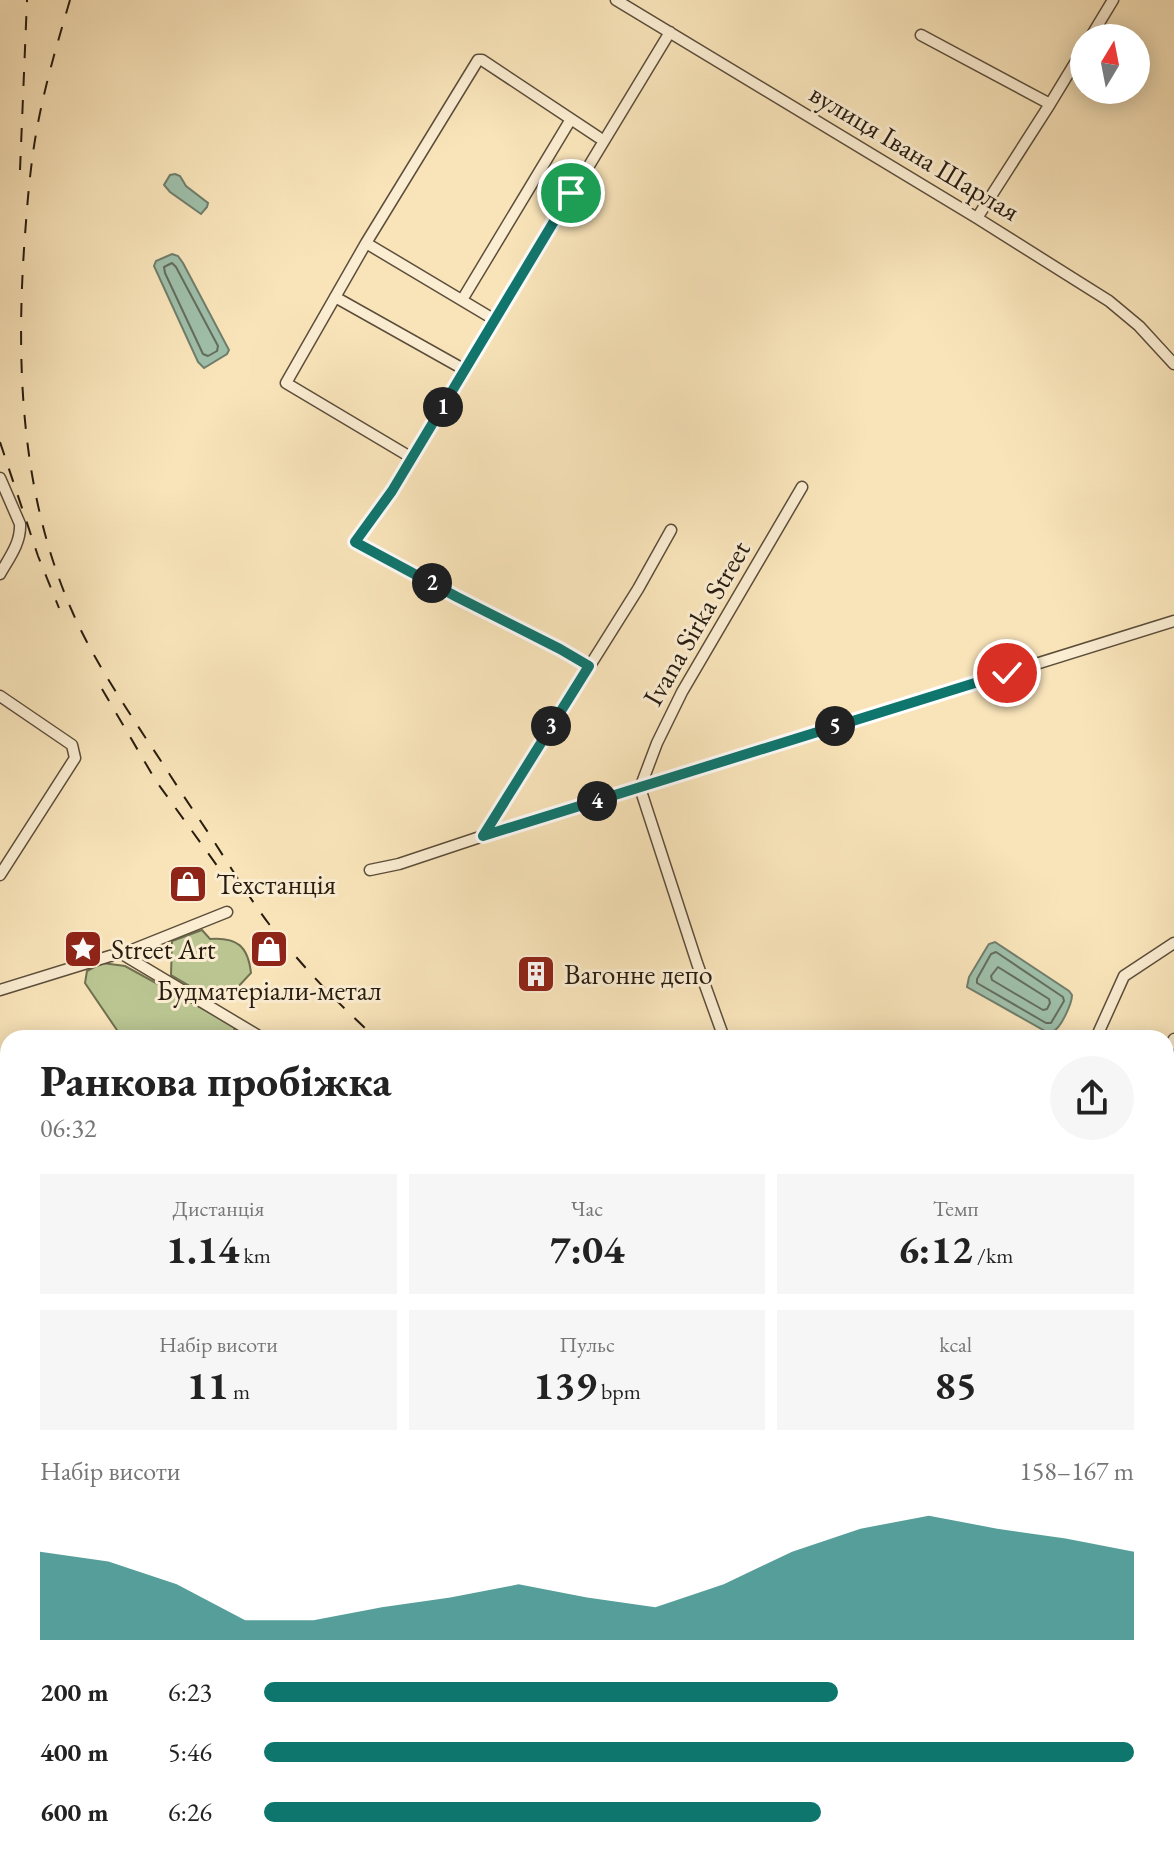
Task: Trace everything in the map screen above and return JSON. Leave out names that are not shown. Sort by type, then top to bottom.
[{"type":"street","name":"вулиця Івана Шарлая","points":[[616,0],[1109,301],[1139,326],[1174,364]]},
{"type":"street","points":[[1098,24],[1113,0]]},
{"type":"street","points":[[589,666],[355,542],[392,491],[670,32]]},
{"type":"street","points":[[921,35],[1050,104]]},
{"type":"street","points":[[412,458],[286,383],[366,243],[478,60],[598,137]]},
{"type":"street","points":[[977,218],[1070,71]]},
{"type":"street","points":[[462,300],[571,119]]},
{"type":"street","points":[[366,243],[495,320]]},
{"type":"street","points":[[335,297],[465,370]]},
{"type":"street","points":[[0,478],[20,524],[20,531],[19,539],[0,574]]},
{"type":"street","name":"Ivana Sirka Street","points":[[640,788],[670,713],[802,487]]},
{"type":"street","points":[[483,836],[638,589],[671,530]]},
{"type":"street","points":[[370,870],[399,864],[1174,621]]},
{"type":"street","points":[[0,696],[72,745],[75,758],[0,875]]},
{"type":"street","points":[[640,788],[721,1030]]},
{"type":"street","points":[[0,990],[122,954],[227,912]]},
{"type":"street","points":[[1100,1030],[1124,976],[1174,943]]},
{"type":"street","points":[[122,954],[249,1030]]},
{"type":"shaded area","points":[[202,930],[210,939],[240,945],[247,956],[251,973],[237,988],[228,989],[219,996],[200,992],[171,975],[172,941]]},
{"type":"shaded area","points":[[102,963],[125,966],[236,1027],[234,1030],[117,1030],[85,983],[87,971]]},
{"type":"water","points":[[175,174],[208,203],[201,214],[164,185],[170,175]]},
{"type":"water","points":[[172,254],[183,263],[229,350],[204,368],[198,362],[154,266],[156,261]]},
{"type":"water","points":[[995,942],[1069,991],[1072,995],[1070,1004],[1055,1030],[1043,1030],[967,987],[969,977],[989,944]]},
{"type":"railway","points":[[20,170],[27,0]]},
{"type":"railway","points":[[70,0],[48,76],[35,138],[24,249],[22,387],[26,433],[42,524],[72,611],[106,676],[135,722],[269,924],[306,969],[368,1030]]},
{"type":"railway","points":[[0,442],[59,608]]},
{"type":"railway","points":[[102,689],[156,781],[218,867]]},
{"type":"place","name":"Техстанція","points":[[188,884]]},
{"type":"place","name":"Street Art","points":[[83,949]]},
{"type":"place","name":"Будматеріали-метал","points":[[269,949]]},
{"type":"place","name":"Вагонне депо","points":[[536,974]]},
{"type":"route","points":[[571,193],[392,491],[355,542],[589,666],[483,836],[1007,673]]}]
